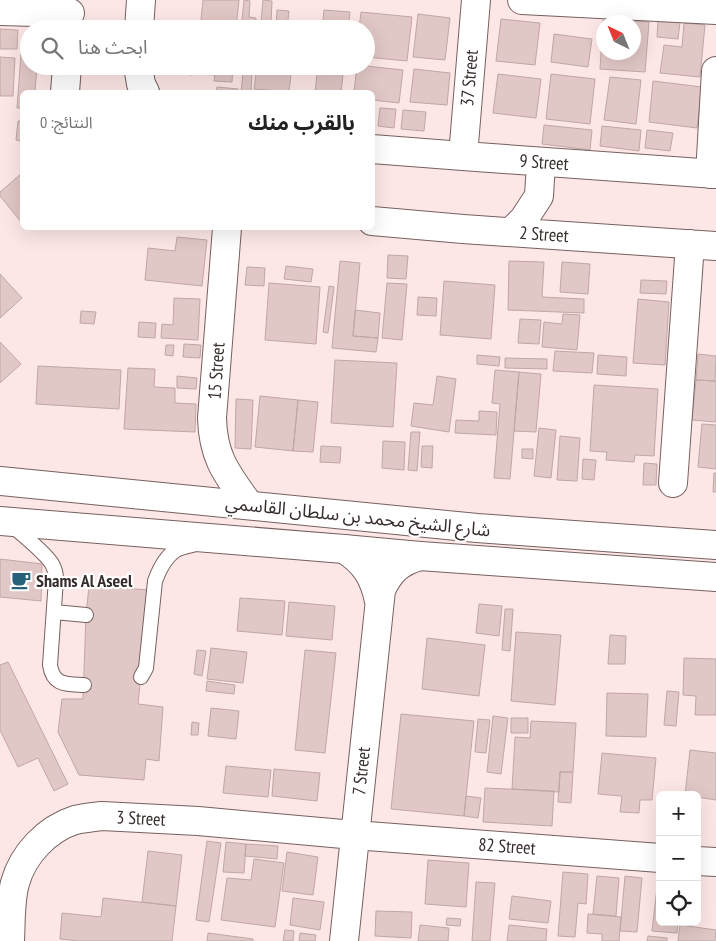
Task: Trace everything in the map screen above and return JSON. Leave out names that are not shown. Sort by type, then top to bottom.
[{"type":"street","points":[[140,20],[141,0]]},
{"type":"street","name":"37 Street","points":[[463,156],[476,0]]},
{"type":"street","points":[[522,0],[716,10]]},
{"type":"street","points":[[0,11],[70,14]]},
{"type":"street","points":[[713,174],[716,71]]},
{"type":"street","points":[[65,90],[66,75]]},
{"type":"street","points":[[140,75],[144,90]]},
{"type":"street","name":"9 Street","points":[[375,149],[713,174]]},
{"type":"street","points":[[511,232],[524,219],[539,196],[541,162]]},
{"type":"street","points":[[539,196],[553,221],[564,235]]},
{"type":"street","name":"2 Street","points":[[375,221],[703,245]]},
{"type":"street","name":"15 Street","points":[[227,230],[212,432],[220,461],[249,505]]},
{"type":"street","points":[[673,483],[703,245]]},
{"type":"street","name":"شارع الشيخ محمد بن سلطان القاسمي","points":[[0,481],[477,528],[716,545]]},
{"type":"street","name":"شارع الشيخ محمد بن سلطان القاسمي","points":[[4,521],[420,556],[716,578]]},
{"type":"street","name":"7 Street","points":[[344,549],[364,565],[377,588],[380,601]]},
{"type":"street","name":"7 Street","points":[[344,941],[381,590],[392,571],[400,564],[420,556]]},
{"type":"street","name":"3 Street","points":[[10,941],[12,897],[15,882],[21,869],[37,845],[60,827],[73,821],[102,816],[198,821],[354,835]]},
{"type":"street","name":"82 Street","points":[[354,835],[656,858]]},
{"type":"street","points":[[701,861],[716,862]]},
{"type":"lane","points":[[4,521],[52,564],[56,579],[51,672],[60,682],[84,685]]},
{"type":"lane","points":[[141,677],[146,668],[148,620],[155,581],[159,570],[166,559],[176,550],[213,538]]},
{"type":"lane","points":[[54,612],[86,615]]},
{"type":"building","points":[[203,0],[239,0],[237,20],[201,20]]},
{"type":"building","points":[[244,0],[250,1],[249,17],[256,18],[256,20],[242,20]]},
{"type":"building","points":[[263,0],[272,1],[271,20],[261,20]]},
{"type":"building","points":[[277,10],[289,11],[288,20],[276,20]]},
{"type":"building","points":[[324,10],[350,12],[349,20],[323,20]]},
{"type":"building","points":[[361,12],[412,17],[407,61],[375,58],[375,20],[360,20]]},
{"type":"building","points":[[418,14],[450,18],[445,60],[413,57]]},
{"type":"building","points":[[501,19],[540,23],[535,65],[496,61]]},
{"type":"building","points":[[658,20],[680,22],[678,39],[657,37]]},
{"type":"building","points":[[641,22],[649,22],[645,72],[600,69],[601,60],[641,60]]},
{"type":"building","points":[[684,23],[705,25],[700,77],[660,73],[664,45],[682,47]]},
{"type":"building","points":[[0,29],[18,30],[17,49],[0,49]]},
{"type":"building","points":[[554,34],[592,39],[588,67],[551,62]]},
{"type":"building","points":[[0,57],[15,58],[13,96],[0,96]]},
{"type":"building","points":[[375,67],[403,70],[399,103],[375,100],[375,90],[354,90],[356,75],[375,75]]},
{"type":"building","points":[[20,68],[20,75],[36,75],[35,90],[20,90],[20,108],[17,108]]},
{"type":"building","points":[[414,69],[450,73],[447,105],[410,102]]},
{"type":"building","points":[[498,74],[541,79],[536,118],[493,113]]},
{"type":"building","points":[[551,74],[595,79],[590,124],[546,119]]},
{"type":"building","points":[[215,75],[232,75],[232,82],[214,81]]},
{"type":"building","points":[[243,75],[252,75],[251,90],[241,90]]},
{"type":"building","points":[[256,75],[291,75],[289,90],[254,89]]},
{"type":"building","points":[[317,75],[343,75],[341,90],[315,90]]},
{"type":"building","points":[[610,77],[641,80],[636,124],[604,120]]},
{"type":"building","points":[[653,81],[702,87],[697,128],[649,122]]},
{"type":"building","points":[[217,87],[238,89],[238,90],[216,90]]},
{"type":"building","points":[[380,108],[396,109],[394,128],[378,126]]},
{"type":"building","points":[[403,110],[426,112],[424,131],[401,129]]},
{"type":"building","points":[[18,121],[20,121],[20,141],[16,140]]},
{"type":"building","points":[[544,125],[592,130],[590,150],[542,144]]},
{"type":"building","points":[[602,126],[641,130],[639,151],[600,146]]},
{"type":"building","points":[[647,130],[673,133],[670,151],[645,148]]},
{"type":"building","points":[[20,175],[20,221],[0,196],[0,192]]},
{"type":"building","points":[[177,237],[207,240],[202,286],[145,280],[148,248],[175,251]]},
{"type":"building","points":[[388,255],[408,256],[406,279],[387,278]]},
{"type":"building","points":[[340,261],[360,263],[353,336],[378,338],[376,352],[332,348]]},
{"type":"building","points":[[509,261],[544,262],[542,297],[584,299],[584,313],[508,310]]},
{"type":"building","points":[[562,262],[590,264],[588,294],[560,292]]},
{"type":"building","points":[[286,266],[313,269],[311,282],[284,279]]},
{"type":"building","points":[[247,267],[265,268],[264,286],[245,285]]},
{"type":"building","points":[[0,274],[22,298],[0,318]]},
{"type":"building","points":[[641,280],[667,281],[666,294],[640,293]]},
{"type":"building","points":[[444,281],[495,285],[491,339],[440,335]]},
{"type":"building","points":[[269,283],[320,287],[316,344],[265,340]]},
{"type":"building","points":[[387,283],[407,284],[402,340],[382,338]]},
{"type":"building","points":[[329,286],[334,287],[328,333],[323,332]]},
{"type":"building","points":[[418,297],[437,298],[436,316],[417,315]]},
{"type":"building","points":[[174,298],[200,299],[198,340],[161,338],[162,324],[173,325]]},
{"type":"building","points":[[638,299],[669,302],[665,365],[633,363]]},
{"type":"building","points":[[355,310],[380,313],[378,338],[353,336]]},
{"type":"building","points":[[81,311],[96,312],[94,324],[80,323]]},
{"type":"building","points":[[563,314],[580,315],[577,350],[542,347],[544,322],[562,324]]},
{"type":"building","points":[[520,319],[541,320],[539,344],[518,343]]},
{"type":"building","points":[[139,322],[156,323],[155,338],[138,337]]},
{"type":"building","points":[[0,342],[21,364],[0,383]]},
{"type":"building","points":[[184,344],[201,345],[200,358],[183,357]]},
{"type":"building","points":[[166,345],[174,345],[173,356],[165,355]]},
{"type":"building","points":[[555,351],[594,353],[592,373],[553,371]]},
{"type":"building","points":[[698,354],[716,356],[715,381],[696,380]]},
{"type":"building","points":[[477,355],[500,357],[499,366],[477,364]]},
{"type":"building","points":[[598,355],[627,357],[626,376],[597,374]]},
{"type":"building","points":[[505,358],[547,359],[547,369],[505,368]]},
{"type":"building","points":[[335,360],[397,363],[393,427],[331,423]]},
{"type":"building","points":[[38,366],[121,370],[119,409],[36,404]]},
{"type":"building","points":[[128,368],[155,369],[154,387],[175,388],[175,403],[196,404],[195,432],[124,429]]},
{"type":"building","points":[[495,370],[519,372],[510,479],[494,478],[500,404],[492,403]]},
{"type":"building","points":[[519,372],[541,374],[536,432],[514,431]]},
{"type":"building","points":[[177,376],[197,378],[196,389],[177,388]]},
{"type":"building","points":[[437,376],[456,379],[449,432],[411,426],[414,403],[433,405]]},
{"type":"building","points":[[696,380],[716,381],[716,422],[692,420]]},
{"type":"building","points":[[594,385],[658,389],[654,456],[635,455],[634,462],[606,460],[607,452],[590,451]]},
{"type":"building","points":[[260,396],[298,400],[293,451],[255,447]]},
{"type":"building","points":[[236,399],[253,400],[251,449],[235,448]]},
{"type":"building","points":[[298,400],[318,402],[313,452],[293,451]]},
{"type":"building","points":[[479,411],[497,412],[496,435],[455,433],[456,420],[479,421]]},
{"type":"building","points":[[702,424],[716,425],[716,469],[698,467]]},
{"type":"building","points":[[539,428],[556,430],[551,478],[534,476]]},
{"type":"building","points":[[411,432],[420,432],[417,471],[408,470]]},
{"type":"building","points":[[560,436],[580,438],[577,481],[557,480]]},
{"type":"building","points":[[383,441],[405,442],[404,470],[382,468]]},
{"type":"building","points":[[321,446],[341,447],[340,463],[320,462]]},
{"type":"building","points":[[422,446],[433,446],[432,468],[421,467]]},
{"type":"building","points":[[522,449],[533,449],[533,459],[522,458]]},
{"type":"building","points":[[583,459],[596,460],[594,480],[582,479]]},
{"type":"building","points":[[644,463],[657,464],[656,485],[643,485]]},
{"type":"building","points":[[714,473],[716,473],[716,492],[713,492]]},
{"type":"building","name":"Shams Al Aseel","points":[[0,559],[42,564],[41,601],[0,597]]},
{"type":"building","points":[[89,586],[150,590],[138,704],[163,707],[159,761],[146,759],[144,780],[79,775],[58,732],[62,699],[83,699]]},
{"type":"building","points":[[240,598],[285,601],[282,635],[237,631]]},
{"type":"building","points":[[289,602],[335,606],[332,640],[286,636]]},
{"type":"building","points":[[479,604],[502,606],[499,636],[476,633]]},
{"type":"building","points":[[505,609],[513,609],[510,651],[502,650]]},
{"type":"building","points":[[516,632],[561,635],[555,705],[511,701]]},
{"type":"building","points":[[610,635],[626,636],[625,664],[608,664]]},
{"type":"building","points":[[427,638],[485,645],[479,696],[422,689]]},
{"type":"building","points":[[211,648],[247,652],[243,683],[207,679]]},
{"type":"building","points":[[197,650],[206,651],[202,676],[194,674]]},
{"type":"building","points":[[305,650],[336,653],[325,753],[295,750]]},
{"type":"building","points":[[684,658],[716,659],[716,715],[695,715],[696,696],[683,695]]},
{"type":"building","points":[[8,662],[68,784],[54,791],[38,758],[18,767],[0,730],[0,665]]},
{"type":"building","points":[[207,681],[235,685],[234,694],[206,691]]},
{"type":"building","points":[[667,691],[679,692],[676,726],[664,725]]},
{"type":"building","points":[[607,693],[648,694],[646,737],[606,736]]},
{"type":"building","points":[[211,708],[239,711],[236,739],[208,736]]},
{"type":"building","points":[[401,714],[474,721],[464,816],[391,809]]},
{"type":"building","points":[[493,716],[508,718],[501,774],[487,772]]},
{"type":"building","points":[[511,718],[528,718],[528,733],[511,733]]},
{"type":"building","points":[[478,719],[490,720],[486,753],[475,752]]},
{"type":"building","points":[[531,721],[576,723],[573,772],[560,772],[559,792],[512,789],[515,737],[530,738]]},
{"type":"building","points":[[192,722],[199,723],[198,735],[191,735]]},
{"type":"building","points":[[690,750],[716,753],[716,800],[701,798],[701,791],[685,791]]},
{"type":"building","points":[[602,753],[656,758],[652,800],[640,800],[639,813],[620,812],[622,796],[598,794]]},
{"type":"building","points":[[226,766],[271,770],[268,797],[223,793]]},
{"type":"building","points":[[274,769],[320,773],[317,801],[272,796]]},
{"type":"building","points":[[560,772],[573,772],[571,803],[558,802]]},
{"type":"building","points":[[485,788],[554,791],[552,826],[483,822]]},
{"type":"building","points":[[466,796],[481,798],[478,818],[464,816]]},
{"type":"building","points":[[207,841],[221,843],[209,922],[196,920]]},
{"type":"building","points":[[226,842],[246,844],[244,873],[223,872]]},
{"type":"building","points":[[246,844],[278,846],[277,859],[245,856]]},
{"type":"building","points":[[148,851],[182,855],[176,906],[142,902]]},
{"type":"building","points":[[287,852],[318,857],[313,895],[282,891]]},
{"type":"building","points":[[254,859],[284,863],[275,927],[221,920],[227,878],[251,880]]},
{"type":"building","points":[[428,860],[469,863],[466,907],[425,904]]},
{"type":"building","points":[[563,872],[588,874],[586,904],[578,903],[575,937],[558,936]]},
{"type":"building","points":[[597,876],[619,878],[616,916],[593,914]]},
{"type":"building","points":[[625,876],[642,878],[637,932],[620,931]]},
{"type":"building","points":[[476,882],[495,883],[490,941],[472,941]]},
{"type":"building","points":[[512,896],[551,901],[548,923],[509,919]]},
{"type":"building","points":[[656,897],[656,926],[678,926],[677,933],[652,931]]},
{"type":"building","points":[[103,898],[176,906],[172,941],[78,941],[60,939],[62,913],[101,917]]},
{"type":"building","points":[[293,898],[324,902],[320,930],[290,925]]},
{"type":"building","points":[[376,911],[412,912],[411,938],[375,936]]},
{"type":"building","points":[[588,914],[621,917],[619,941],[602,941],[602,934],[587,933]]},
{"type":"building","points":[[447,918],[461,919],[460,926],[446,925]]},
{"type":"building","points":[[420,925],[449,928],[448,941],[418,941]]},
{"type":"building","points":[[509,925],[547,929],[546,941],[507,941]]},
{"type":"building","points":[[680,926],[716,930],[715,941],[678,941]]},
{"type":"building","points":[[285,930],[294,931],[293,941],[283,941]]},
{"type":"building","points":[[208,933],[253,939],[253,941],[207,941]]},
{"type":"building","points":[[300,933],[316,935],[315,941],[299,941]]},
{"type":"building","points":[[648,936],[667,938],[667,941],[647,941]]},
{"type":"place","name":"Shams Al Aseel","points":[[21,580]]}]
